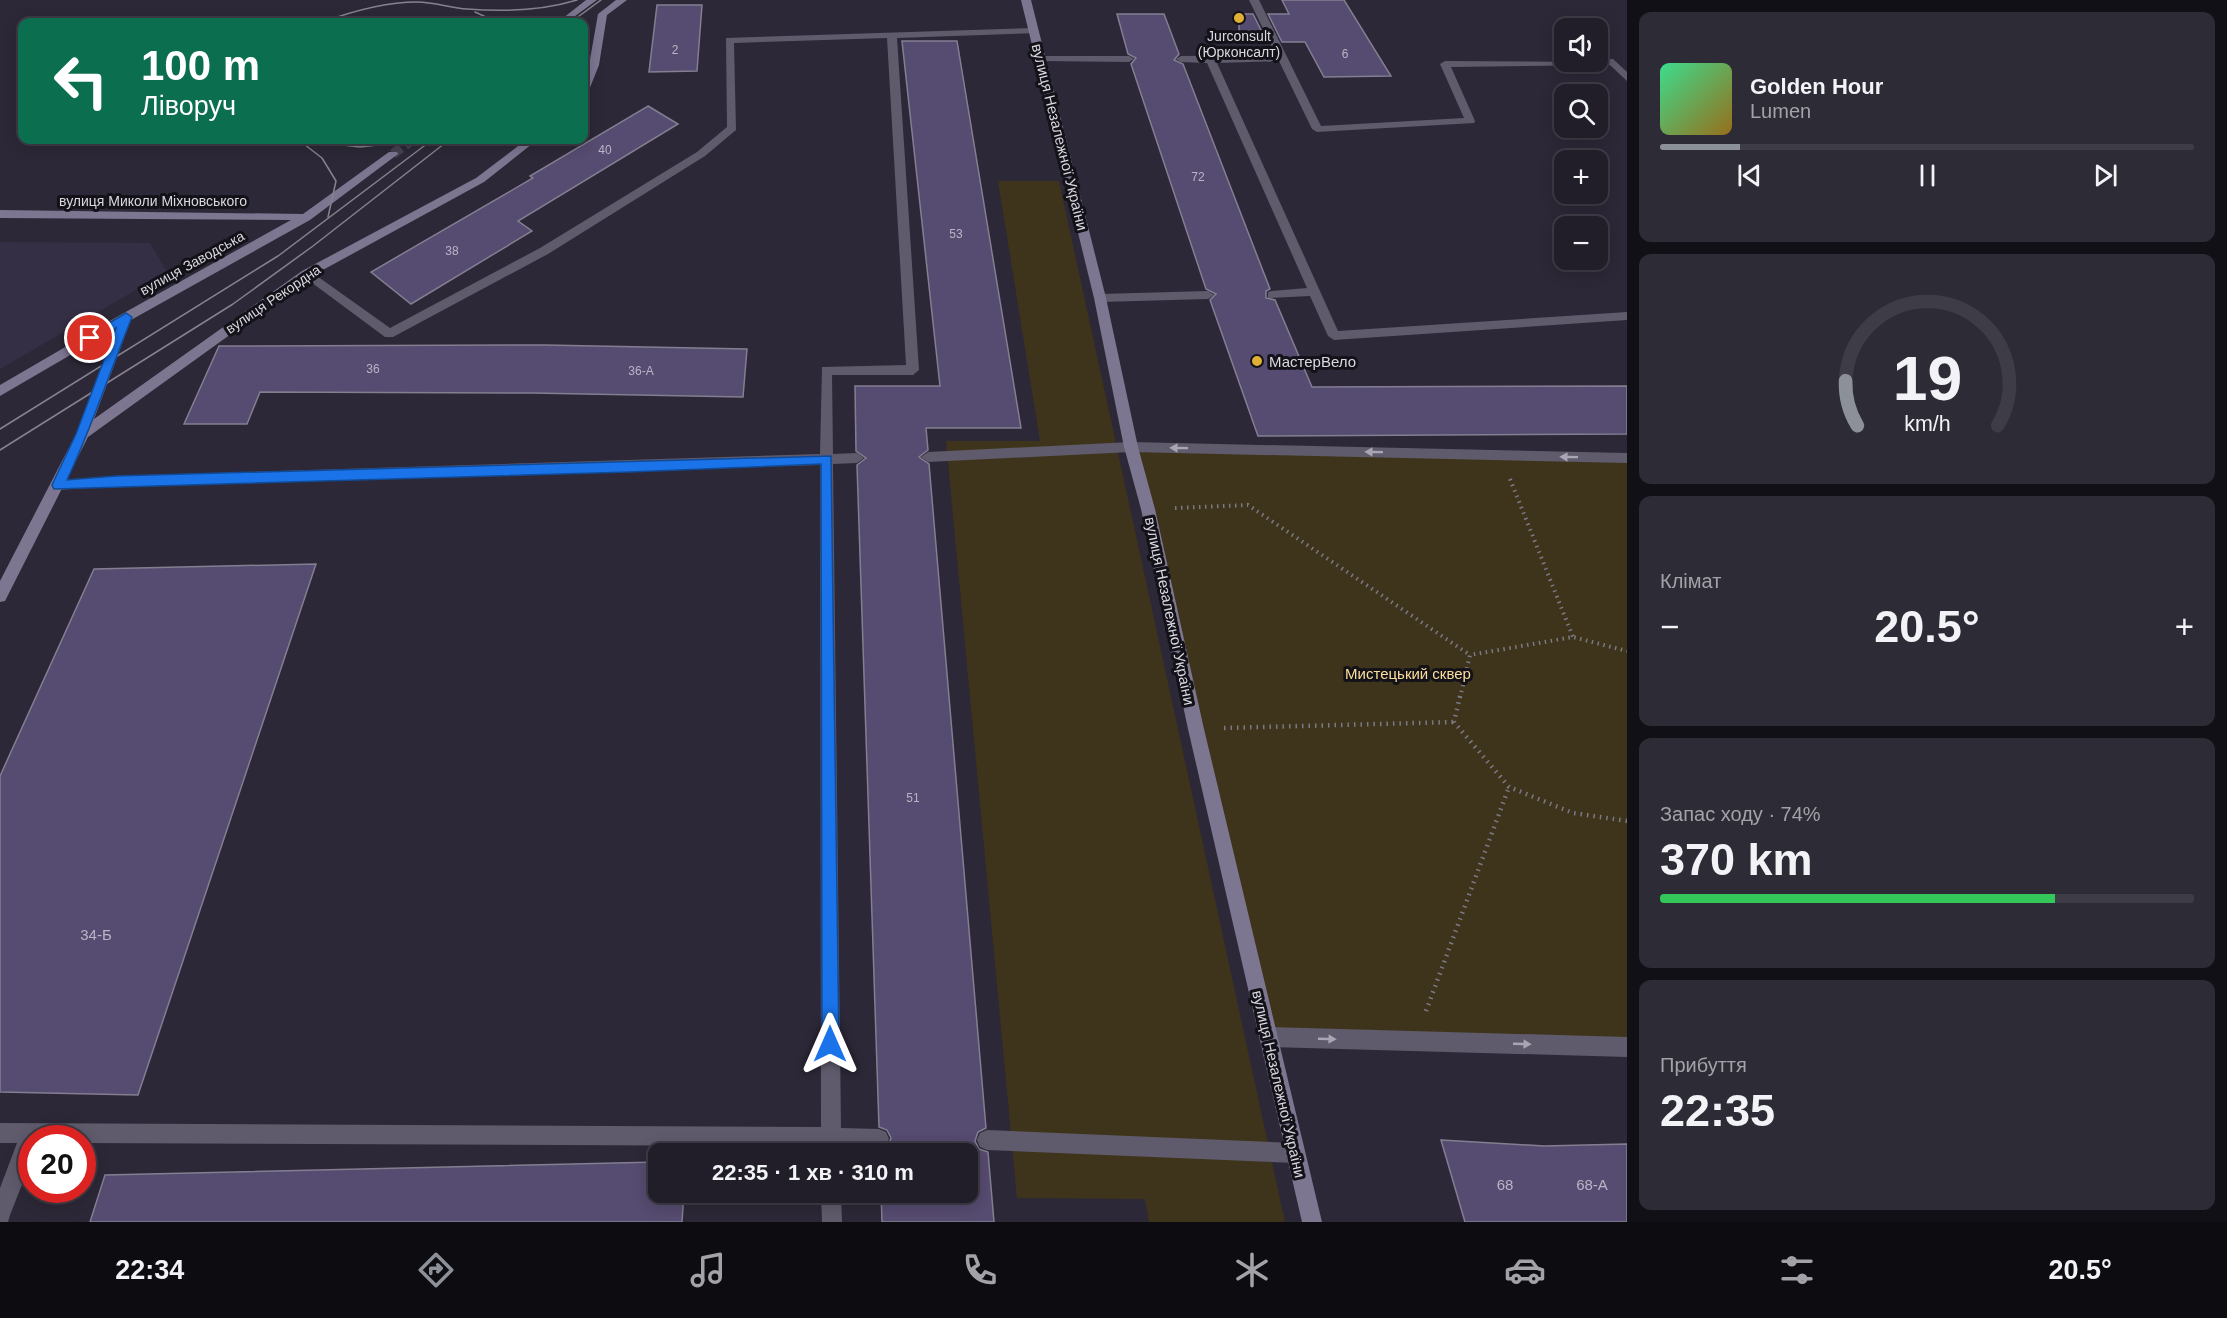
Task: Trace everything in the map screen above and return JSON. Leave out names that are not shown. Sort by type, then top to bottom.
[{"type":"street","points":[[567,18],[592,0]]},
{"type":"street","points":[[588,80],[594,65],[603,14],[622,0]]},
{"type":"street","name":"вулиця Незалежної України","points":[[1026,0],[1100,298],[1131,447],[1148,509],[1196,729],[1312,1222]]},
{"type":"street","points":[[1254,0],[1317,129],[1470,121],[1445,64],[1613,62],[1627,78]]},
{"type":"street","points":[[306,274],[389,334],[544,251],[701,154],[732,128],[729,40],[1033,31]]},
{"type":"street","points":[[831,1143],[826,370],[913,370],[892,35]]},
{"type":"street","points":[[1039,58],[1129,59]]},
{"type":"street","points":[[1181,59],[1283,58]]},
{"type":"street","points":[[1211,60],[1334,336],[1627,316]]},
{"type":"street","name":"вулиця Рекордна","points":[[82,434],[306,274],[480,180],[527,144]]},
{"type":"street","name":"вулиця Заводська","points":[[0,391],[126,317],[306,217],[393,154]]},
{"type":"street","name":"вулиця Миколи Міхновського","points":[[0,214],[306,217]]},
{"type":"street","points":[[1272,294],[1314,292]]},
{"type":"street","points":[[1100,298],[1208,295]]},
{"type":"street","name":"вулиця Рекордна","points":[[0,596],[82,434],[93,399],[126,317]]},
{"type":"street","points":[[928,457],[1131,447],[1627,458]]},
{"type":"street","points":[[58,485],[116,481],[630,467],[856,458]]},
{"type":"street","points":[[1269,1037],[1627,1047]]},
{"type":"street","points":[[0,1133],[18,1133]]},
{"type":"street","points":[[96,1134],[648,1143]]},
{"type":"street","points":[[852,1143],[879,1139]]},
{"type":"street","points":[[987,1140],[1295,1153]]},
{"type":"street","points":[[0,1215],[18,1167]]},
{"type":"street","points":[[831,1203],[832,1222]]},
{"type":"path","points":[[1500,455],[1573,637]]},
{"type":"path","points":[[1148,509],[1248,506],[1470,656],[1573,637],[1627,651]]},
{"type":"path","points":[[1454,723],[1470,656]]},
{"type":"path","points":[[1196,729],[1454,723]]},
{"type":"path","points":[[1454,723],[1509,787],[1573,813],[1627,821]]},
{"type":"path","points":[[1414,1041],[1509,787]]},
{"type":"shaded area","points":[[0,242],[150,243],[167,272],[0,369]]},
{"type":"green space","points":[[998,181],[1059,181],[1285,1222],[1149,1222],[1145,1199],[1017,1198],[946,441],[1040,441]]},
{"type":"green space","name":"Мистецький сквер","points":[[1131,447],[1627,457],[1627,1047],[1269,1037]]},
{"type":"building","points":[[1282,0],[1344,0],[1391,76],[1324,77],[1305,42],[1282,42],[1268,14],[1289,14]]},
{"type":"building","points":[[657,5],[702,5],[697,71],[649,72]]},
{"type":"building","points":[[1117,14],[1164,14],[1179,54],[1174,60],[1183,64],[1270,289],[1266,291],[1266,298],[1275,300],[1312,387],[1627,386],[1627,434],[1258,436],[1210,300],[1216,294],[1206,289],[1131,64],[1136,58],[1128,54]]},
{"type":"building","points":[[1239,14],[1253,14],[1267,42],[1239,41]]},
{"type":"building","points":[[902,41],[957,41],[1021,428],[926,428],[928,450],[919,457],[929,464],[986,1128],[978,1132],[976,1143],[889,1143],[891,1138],[887,1130],[879,1127],[857,465],[866,458],[856,451],[855,386],[940,386]]},
{"type":"building","points":[[648,106],[678,124],[518,221],[532,231],[411,304],[371,272],[533,178],[530,176],[584,144],[588,144],[588,142]]},
{"type":"building","points":[[544,345],[747,349],[743,397],[532,393],[260,392],[247,424],[184,424],[219,346]]},
{"type":"building","points":[[316,564],[138,1095],[0,1092],[0,776],[94,569]]},
{"type":"building","points":[[1441,1140],[1544,1146],[1627,1144],[1627,1222],[1465,1222]]},
{"type":"building","points":[[978,1147],[988,1152],[994,1222],[882,1222],[881,1203],[978,1203]]},
{"type":"building","points":[[648,1162],[648,1203],[683,1203],[682,1222],[90,1222],[105,1175]]},
{"type":"tunnel","points":[[393,154],[407,144]]},
{"type":"tram line","points":[[334,18],[369,8],[405,2],[423,2],[467,9],[509,10],[550,6],[577,0]]},
{"type":"tram line","points":[[576,18],[601,0]]},
{"type":"tram line","points":[[475,12],[488,18]]},
{"type":"tram line","points":[[304,144],[322,158],[336,181],[328,217]]},
{"type":"tram line","points":[[334,144],[360,147],[386,144]]},
{"type":"tram line","points":[[0,429],[278,256],[427,144]]},
{"type":"tram line","points":[[0,450],[233,304],[313,246],[444,144]]},
{"type":"place","name":"Jurconsult (Юрконсалт)","points":[[1239,18]]},
{"type":"place","name":"МастерВело","points":[[1257,361]]},
{"type":"route","points":[[90,338],[126,317],[93,399],[82,434],[58,485],[116,481],[630,467],[827,459],[830,1044]]}]
